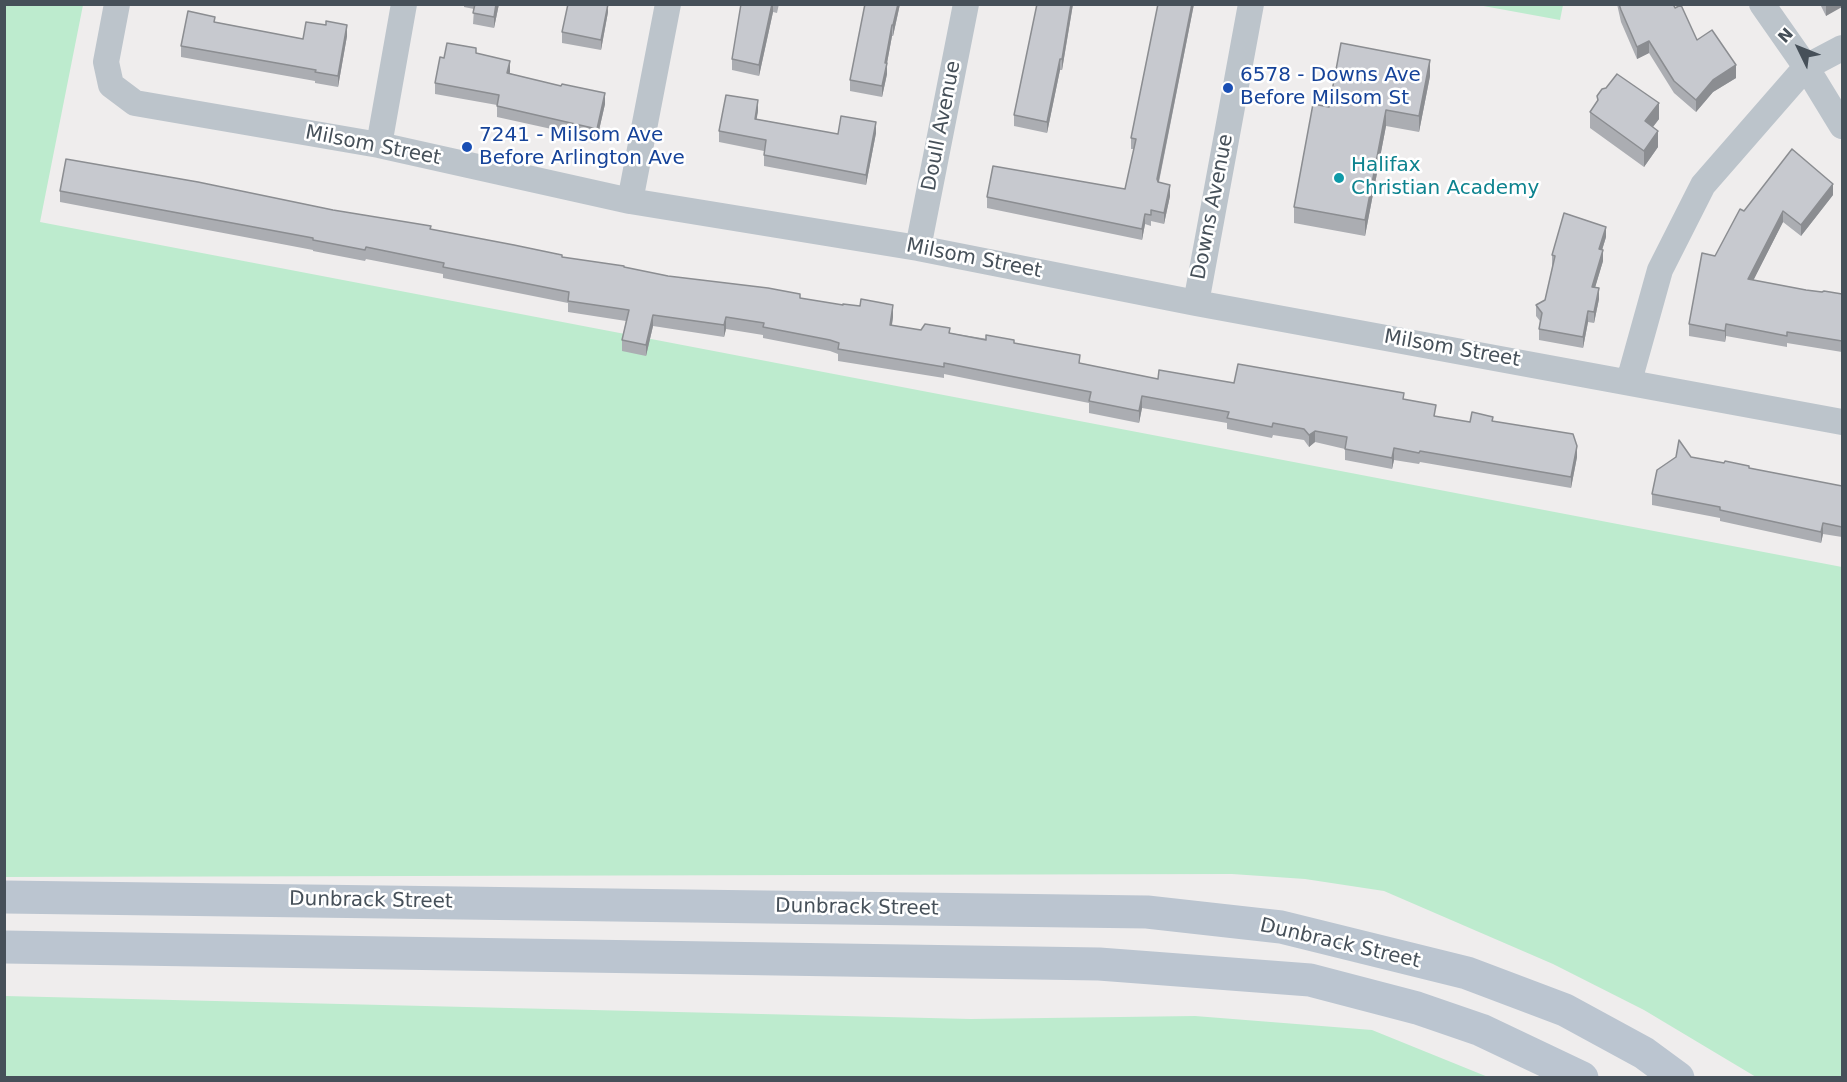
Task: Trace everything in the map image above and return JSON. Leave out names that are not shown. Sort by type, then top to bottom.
[{"type":"main road","name":"Dunbrack Street","points":[[4,897],[1158,913],[1281,927],[1467,973],[1565,1010],[1644,1053],[1678,1077]]},
{"type":"main road","points":[[4,947],[1087,964],[1310,980],[1417,1008],[1481,1030],[1582,1077]]},
{"type":"street","name":"Milsom Street","points":[[117,4],[106,62],[111,86],[135,103],[378,145],[630,201],[918,248],[1196,303],[1842,422]]},
{"type":"street","points":[[378,145],[404,4]]},
{"type":"street","points":[[630,201],[668,4]]},
{"type":"street","name":"Doull Avenue","points":[[918,248],[966,4]]},
{"type":"street","name":"Downs Avenue","points":[[1196,303],[1251,4]]},
{"type":"street","points":[[1762,4],[1806,67],[1842,126]]},
{"type":"street","points":[[1629,381],[1660,270],[1703,185],[1806,67],[1842,48]]},
{"type":"green space","points":[[5,5],[83,5],[40,222],[1842,567],[1842,1077],[1756,1077],[1644,1010],[1553,964],[1384,891],[1305,879],[1232,874],[5,877]]},
{"type":"green space","points":[[1478,5],[1563,5],[1560,20]]},
{"type":"green space","points":[[5,996],[971,1019],[1195,1016],[1372,1030],[1488,1077],[5,1077]]},
{"type":"building","points":[[475,4],[496,4],[494,17],[473,13]]},
{"type":"building","points":[[568,4],[608,4],[601,40],[562,32]]},
{"type":"building","points":[[741,4],[772,4],[759,65],[732,59]]},
{"type":"building","points":[[865,4],[898,4],[892,25],[882,86],[850,80]]},
{"type":"building","points":[[1037,4],[1071,4],[1062,59],[1060,59],[1047,122],[1014,115]]},
{"type":"building","points":[[1158,4],[1192,4],[1157,179],[1158,182],[1170,185],[1164,213],[1151,210],[1151,215],[1145,214],[1142,229],[987,197],[993,166],[1125,189],[1136,139],[1131,138]]},
{"type":"building","points":[[1619,4],[1673,4],[1675,8],[1681,5],[1697,40],[1712,30],[1736,65],[1713,80],[1696,100],[1674,81],[1649,41],[1637,47]]},
{"type":"building","points":[[188,11],[215,17],[214,22],[303,39],[306,22],[326,25],[326,21],[347,25],[338,76],[181,46]]},
{"type":"building","points":[[447,43],[476,48],[476,53],[510,61],[507,73],[561,86],[562,84],[605,93],[597,129],[497,106],[499,95],[435,83],[440,57],[444,58]]},
{"type":"building","name":"Halifax Christian Academy","points":[[1341,43],[1430,60],[1419,116],[1386,110],[1365,220],[1294,207],[1313,104],[1329,107]]},
{"type":"building","points":[[1617,74],[1659,103],[1645,121],[1658,131],[1644,151],[1590,112],[1598,100],[1597,96]]},
{"type":"building","points":[[726,95],[758,100],[755,119],[838,134],[841,116],[876,122],[866,175],[764,155],[766,140],[719,131]]},
{"type":"building","points":[[1792,149],[1833,184],[1801,225],[1783,211],[1748,279],[1842,294],[1842,341],[1787,332],[1787,336],[1726,324],[1725,331],[1689,324],[1702,253],[1715,256],[1740,209],[1744,211]]},
{"type":"building","points":[[66,159],[198,182],[333,210],[431,226],[430,229],[562,255],[562,257],[624,266],[668,276],[768,288],[800,294],[800,298],[843,305],[860,306],[861,299],[893,305],[890,325],[921,330],[925,324],[950,328],[949,333],[986,340],[986,335],[1014,340],[1014,343],[1080,355],[1079,363],[1158,379],[1159,370],[1234,383],[1238,364],[1404,393],[1403,399],[1436,405],[1434,416],[1470,422],[1472,412],[1493,417],[1492,421],[1573,434],[1577,446],[1571,477],[1394,448],[1392,458],[1345,449],[1347,437],[1315,431],[1309,435],[1304,429],[1273,423],[1272,427],[1227,418],[1229,412],[1142,396],[1139,411],[1089,401],[1091,392],[944,363],[944,367],[838,349],[839,343],[830,340],[763,327],[764,323],[726,317],[724,325],[653,315],[646,345],[622,340],[629,310],[568,301],[569,292],[443,267],[444,263],[366,247],[365,250],[313,240],[313,238],[60,191]]},
{"type":"building","points":[[1564,213],[1606,227],[1599,249],[1603,250],[1592,287],[1599,288],[1594,312],[1588,311],[1583,337],[1539,329],[1542,313],[1536,305],[1545,300],[1555,256],[1552,255]]},
{"type":"building","points":[[1679,440],[1691,457],[1724,463],[1725,461],[1749,466],[1749,468],[1842,486],[1842,527],[1823,523],[1821,532],[1720,510],[1720,507],[1652,494],[1657,470],[1676,457]]},
{"type":"place","name":"6578 - Downs Ave Before Milsom St","points":[[1228,88]]},
{"type":"place","name":"7241 - Milsom Ave Before Arlington Ave","points":[[467,147]]},
{"type":"place","name":"Halifax Christian Academy","points":[[1339,178]]}]
